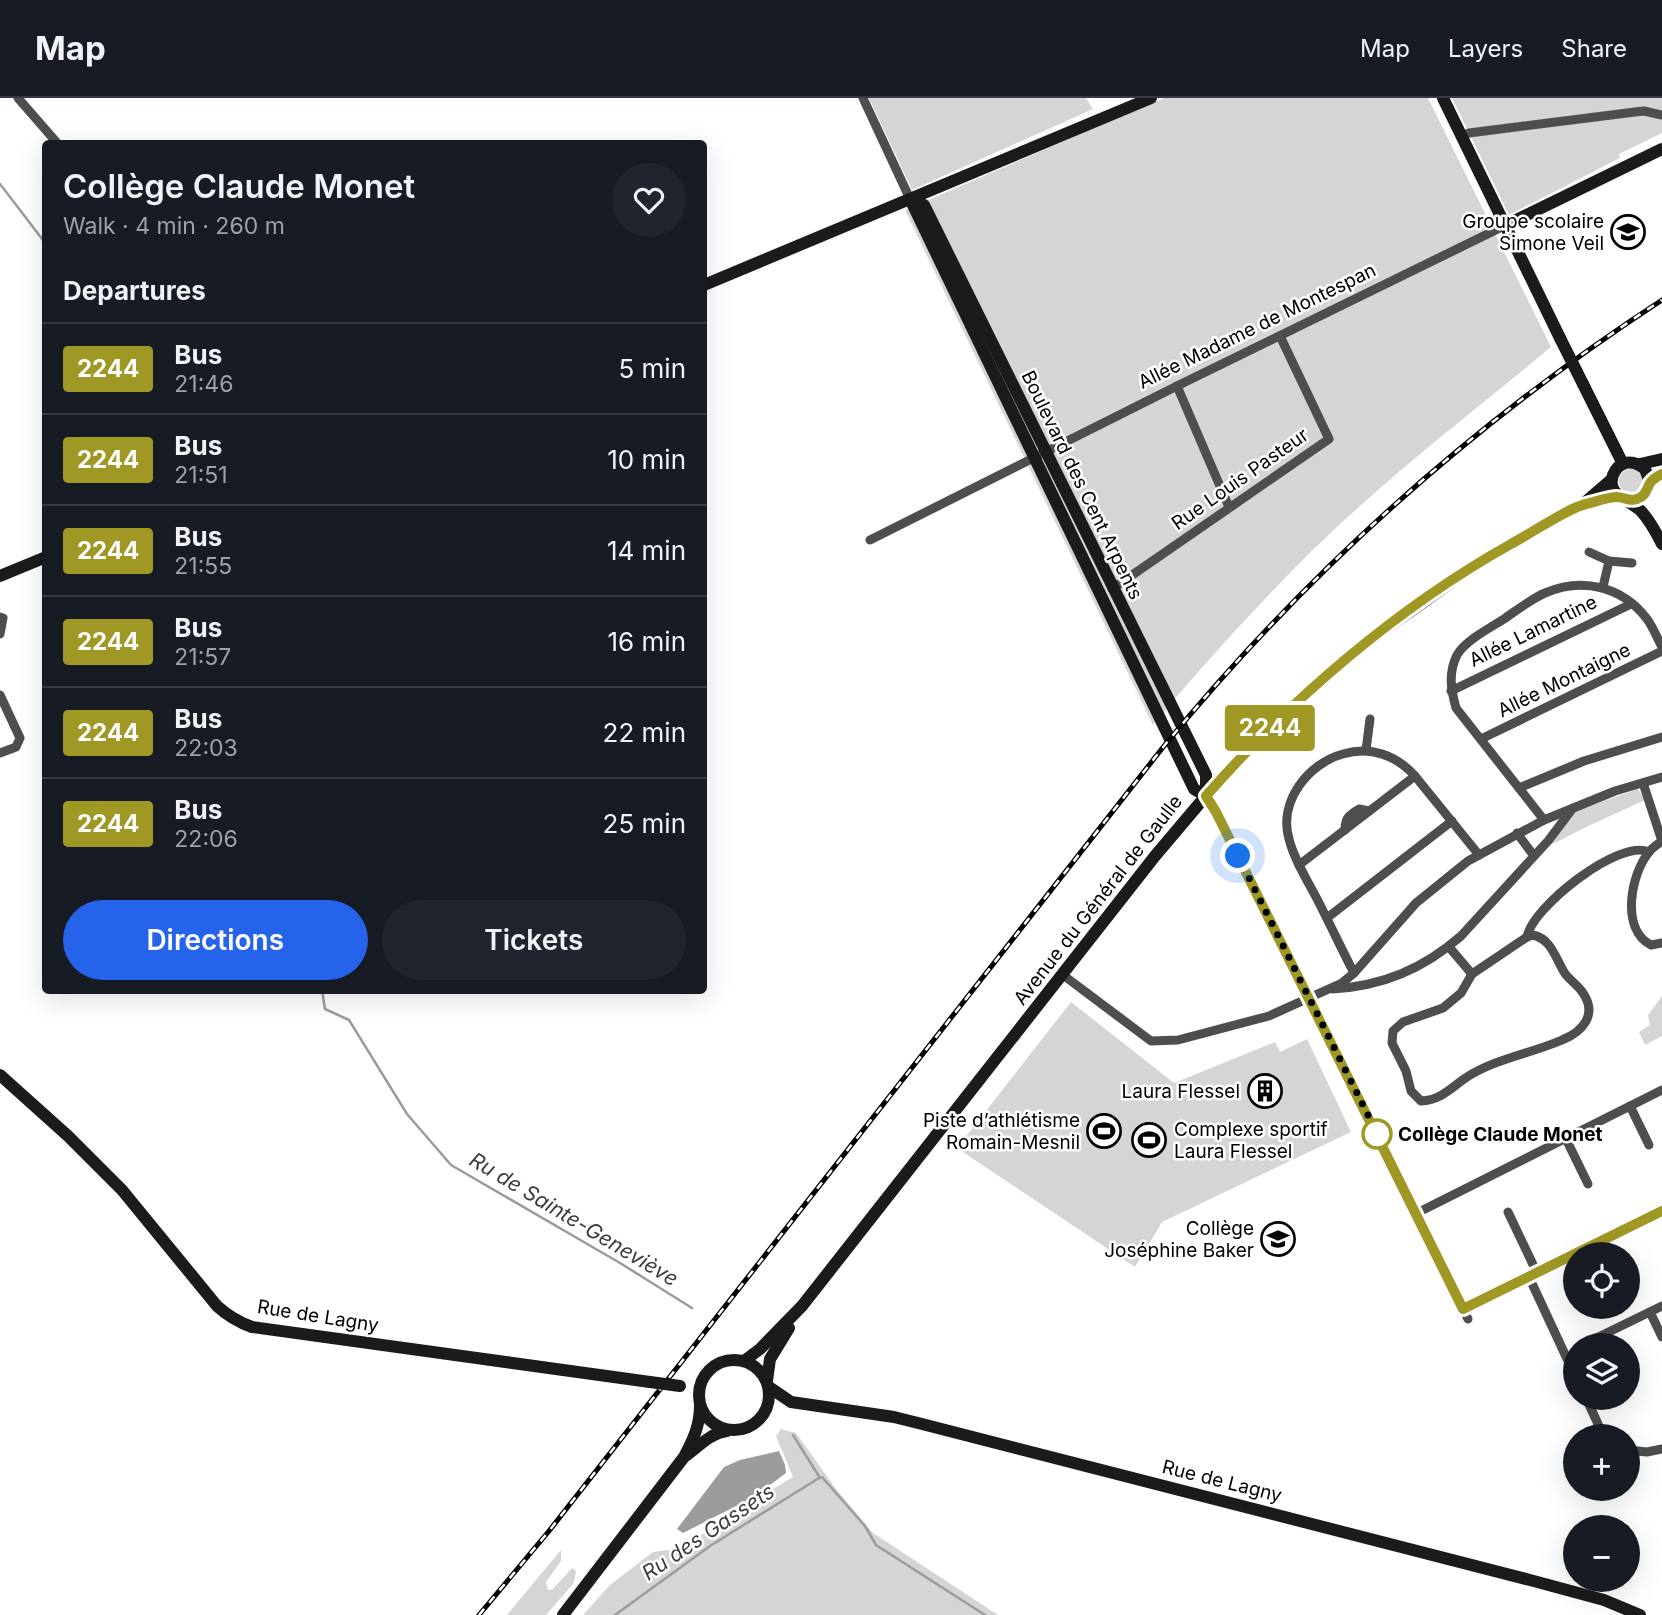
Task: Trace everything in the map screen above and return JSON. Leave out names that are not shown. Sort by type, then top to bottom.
[{"type":"main road","points":[[707,284],[1151,98]]},
{"type":"main road","points":[[1443,98],[1623,464],[1640,464],[1662,459]]},
{"type":"main road","name":"Allée Madame de Montespan","points":[[1506,225],[1662,149]]},
{"type":"main road","name":"Boulevard des Cent Arpents","points":[[910,199],[924,205],[1194,789],[1206,796],[1216,812],[1465,1314]]},
{"type":"main road","name":"Boulevard des Cent Arpents","points":[[1040,456],[1112,589],[1206,775],[1206,796]]},
{"type":"main road","name":"Avenue du Général de Gaulle","points":[[768,1384],[770,1359],[802,1307],[1155,856],[1206,796],[1281,718],[1328,675],[1384,630],[1470,569],[1583,504],[1612,479],[1614,472],[1623,464]]},
{"type":"main road","points":[[1640,464],[1645,469],[1649,486],[1653,525],[1662,544]]},
{"type":"main road","name":"Avenue du Général de Gaulle","points":[[1583,504],[1639,498],[1662,474]]},
{"type":"main road","points":[[1612,479],[1613,489],[1653,525]]},
{"type":"main road","points":[[0,576],[42,559]]},
{"type":"main road","name":"Rue de Lagny","points":[[0,1075],[68,1136],[122,1190],[217,1306],[239,1322],[255,1327],[680,1386]]},
{"type":"main road","name":"Avenue du Général de Gaulle","points":[[744,1361],[760,1349],[802,1307]]},
{"type":"main road","points":[[563,1615],[684,1457],[697,1428],[699,1390],[710,1369],[720,1362],[732,1360],[744,1361],[758,1368],[768,1384],[770,1396],[765,1412],[750,1427],[719,1432],[684,1457]]},
{"type":"main road","points":[[680,1386],[690,1385],[703,1378]]},
{"type":"main road","name":"Rue de Lagny","points":[[768,1384],[791,1402]]},
{"type":"main road","points":[[680,1386],[699,1403],[711,1422],[729,1431]]},
{"type":"main road","name":"Rue de Lagny","points":[[765,1412],[791,1402],[894,1417],[1055,1456],[1530,1580],[1604,1600],[1640,1615]]},
{"type":"street","points":[[18,98],[55,140]]},
{"type":"street","name":"Boulevard des Cent Arpents","points":[[863,98],[910,199]]},
{"type":"street","points":[[1462,136],[1635,111],[1662,114]]},
{"type":"street","name":"Allée Madame de Montespan","points":[[870,540],[1506,225]]},
{"type":"street","name":"Rue Louis Pasteur","points":[[1112,589],[1329,439],[1280,336]]},
{"type":"street","points":[[1177,386],[1229,507]]},
{"type":"street","points":[[1589,552],[1609,561],[1632,563]]},
{"type":"street","points":[[1604,587],[1609,561]]},
{"type":"street","points":[[1544,820],[1456,708],[1451,691],[1452,672],[1458,654],[1479,636],[1544,593],[1570,584],[1604,587],[1618,593],[1647,619],[1662,649]]},
{"type":"street","name":"Allée Lamartine","points":[[1451,691],[1631,604]]},
{"type":"street","points":[[0,617],[3,618],[3,624],[0,634]]},
{"type":"street","name":"Allée Montaigne","points":[[1481,739],[1662,649]]},
{"type":"street","points":[[0,695],[20,738],[16,747],[0,753]]},
{"type":"street","points":[[1366,750],[1370,719]]},
{"type":"street","points":[[1519,788],[1584,761],[1662,737]]},
{"type":"street","points":[[1354,973],[1299,865],[1288,837],[1287,812],[1295,792],[1312,771],[1328,758],[1366,750],[1389,755],[1406,765],[1479,855]]},
{"type":"street","points":[[1299,865],[1415,776]]},
{"type":"street","points":[[1063,975],[1144,1038],[1158,1042],[1178,1040],[1258,1019],[1331,990],[1354,973],[1416,903],[1450,874],[1479,855],[1544,820],[1662,778]]},
{"type":"street","points":[[1643,783],[1662,841],[1649,852],[1636,876],[1631,906],[1636,928],[1642,939],[1651,945],[1662,943]]},
{"type":"street","points":[[1331,990],[1371,985],[1411,971],[1449,947],[1534,856],[1573,808]]},
{"type":"street","points":[[1327,918],[1452,821]]},
{"type":"street","points":[[1517,833],[1534,856]]},
{"type":"street","points":[[1527,937],[1540,937],[1548,944],[1566,975],[1585,995],[1589,1010],[1585,1025],[1562,1041],[1484,1068],[1434,1101],[1421,1101],[1411,1091],[1406,1071],[1392,1043],[1393,1031],[1403,1022],[1443,1008],[1461,993],[1472,974],[1527,937],[1536,917],[1584,874],[1623,854],[1638,849],[1649,852]]},
{"type":"street","points":[[1449,947],[1472,974]]},
{"type":"street","points":[[1361,965],[1371,985]]},
{"type":"street","points":[[1417,1213],[1662,1090]]},
{"type":"street","points":[[1630,1106],[1650,1145]]},
{"type":"street","points":[[1566,1139],[1588,1184]]},
{"type":"street","points":[[1465,1314],[1533,1275],[1662,1211]]},
{"type":"street","points":[[1507,1213],[1563,1350]]},
{"type":"street","points":[[1607,1333],[1662,1306]]},
{"type":"street","points":[[1650,1312],[1662,1337]]},
{"type":"street","points":[[1640,1451],[1662,1450]]},
{"type":"shaded area","points":[[869,98],[1086,98],[1093,109],[912,190]]},
{"type":"shaded area","points":[[1164,98],[1428,98],[1551,347],[1417,457],[1320,543],[1237,629],[1153,725],[905,210]]},
{"type":"shaded area","points":[[1452,98],[1662,98],[1662,133],[1619,154],[1620,158],[1509,215]]},
{"type":"shaded area","points":[[1631,469],[1639,473],[1643,481],[1639,489],[1631,493],[1623,489],[1619,481],[1623,473]]},
{"type":"shaded area","points":[[1638,789],[1645,800],[1553,844],[1551,841],[1578,810]]},
{"type":"shaded area","points":[[1662,996],[1662,1036],[1645,1045],[1639,1032],[1650,1025],[1648,1015]]},
{"type":"shaded area","name":"Complexe sportif Laura Flessel","points":[[1071,1002],[1174,1083],[1275,1042],[1280,1052],[1307,1039],[1351,1132],[1162,1222],[1135,1267],[957,1148]]},
{"type":"shaded area","points":[[781,1429],[796,1433],[836,1489],[873,1533],[998,1615],[583,1615],[610,1585],[653,1552],[683,1548],[731,1514],[793,1477],[776,1436]]},
{"type":"shaded area","points":[[779,1451],[786,1473],[754,1497],[683,1533],[677,1529],[724,1467],[740,1460]]},
{"type":"shaded area","points":[[561,1550],[561,1561],[546,1582],[548,1590],[553,1589],[572,1568],[576,1571],[574,1583],[546,1615],[507,1615]]},
{"type":"waterway","name":"Ru de Sainte-Geneviève","points":[[0,184],[42,239]]},
{"type":"waterway","name":"Ru de Sainte-Geneviève","points":[[323,994],[325,1009],[349,1020],[407,1114],[451,1165],[692,1308]]},
{"type":"waterway","points":[[793,1435],[820,1478],[822,1477],[865,1526],[876,1545],[985,1615]]},
{"type":"waterway","name":"Ru des Gassets","points":[[615,1615],[710,1546],[819,1478]]},
{"type":"railway","points":[[479,1615],[549,1531],[1164,746],[1219,682],[1335,561],[1459,449],[1592,347],[1662,300]]},
{"type":"bus line","name":"2244","points":[[1662,474],[1650,482],[1644,495],[1639,498],[1628,500],[1619,497],[1583,504],[1507,546],[1433,595],[1328,675],[1272,727],[1206,796],[1463,1309],[1662,1211]]},
{"type":"place","name":"Groupe scolaire Simone Veil","points":[[1628,232]]},
{"type":"place","name":"Laura Flessel","points":[[1265,1091]]},
{"type":"place","name":"Piste d’athlétisme Romain-Mesnil","points":[[1104,1131]]},
{"type":"place","name":"Collège Claude Monet","points":[[1377,1134]]},
{"type":"place","name":"Complexe sportif Laura Flessel","points":[[1149,1140]]},
{"type":"place","name":"Collège Joséphine Baker","points":[[1278,1239]]},
{"type":"route","points":[[1238,856],[1380,1139],[1377,1134]]}]
